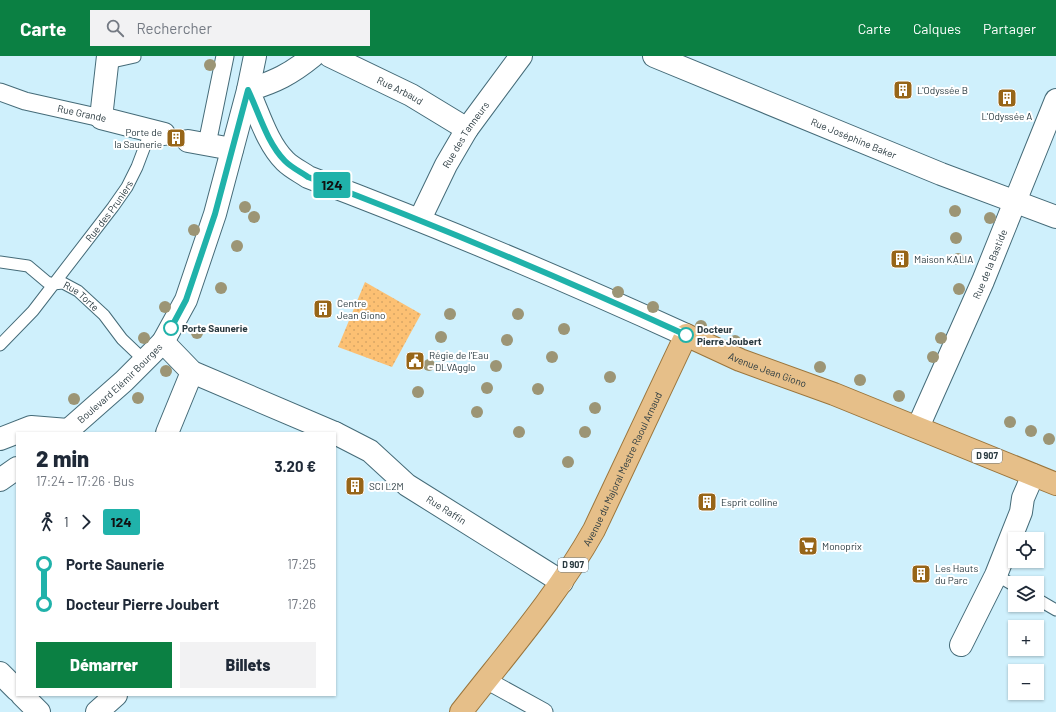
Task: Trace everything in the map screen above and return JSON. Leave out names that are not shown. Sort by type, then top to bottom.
[{"type":"main road","name":"Avenue Jean Giono","points":[[686,335],[740,360],[786,375],[1056,484]]},
{"type":"main road","name":"Avenue du Majoral Mestre Raoul Arnaud","points":[[461,712],[562,582],[594,530],[686,335]]},
{"type":"street","points":[[226,56],[197,142],[232,149]]},
{"type":"street","name":"Boulevard Elémir Bourges","points":[[66,432],[145,361],[163,342],[186,300],[215,214],[248,90],[255,56]]},
{"type":"street","points":[[248,90],[283,78],[296,70],[313,56]]},
{"type":"street","name":"Rue Arbaud","points":[[330,56],[411,95],[467,129]]},
{"type":"street","name":"Rue des Tanneurs","points":[[420,219],[446,165],[467,129],[521,56]]},
{"type":"street","name":"Rue Joséphine Baker","points":[[654,56],[941,174],[1056,217]]},
{"type":"street","points":[[101,118],[108,60]]},
{"type":"street","name":"Avenue Jean Giono","points":[[248,90],[271,141],[286,161],[308,177],[420,219],[560,278],[686,335]]},
{"type":"street","name":"Rue Grande","points":[[0,92],[25,101],[157,132]]},
{"type":"street","name":"Rue de la Bastide","points":[[918,427],[983,281],[1056,100]]},
{"type":"street","name":"Rue Raffin","points":[[163,342],[192,372],[333,432]]},
{"type":"street","points":[[167,432],[192,372]]},
{"type":"street","points":[[17,432],[31,426],[66,432]]},
{"type":"street","points":[[0,439],[16,432]]},
{"type":"street","name":"Rue Raffin","points":[[336,434],[370,451],[407,485],[562,582]]},
{"type":"street","points":[[0,480],[16,469]]},
{"type":"street","points":[[962,645],[996,575],[1021,512],[1023,498],[1033,475]]},
{"type":"street","points":[[0,673],[16,689]]},
{"type":"street","points":[[486,680],[544,712]]},
{"type":"street","points":[[23,696],[39,712]]},
{"type":"street","points":[[97,712],[115,696]]},
{"type":"lane","points":[[108,60],[135,56]]},
{"type":"lane","name":"Rue des Pruniers","points":[[0,345],[23,323],[127,187],[157,132]]},
{"type":"lane","name":"Rue Torte","points":[[0,262],[28,266],[47,282],[68,285],[85,296],[104,315],[122,339],[145,361]]},
{"type":"lane","points":[[996,575],[1008,582]]},
{"type":"lane","points":[[1044,603],[1056,610]]},
{"type":"shaded area","points":[[365,282],[421,314],[392,367],[338,347]]},
{"type":"bus line","name":"124","points":[[171,328],[186,300],[215,214],[248,90],[278,153],[293,167],[308,177],[420,219],[488,247],[686,335]]},
{"type":"place","name":"L'Odyssée B","points":[[903,90]]},
{"type":"place","name":"L'Odyssée A","points":[[1007,98]]},
{"type":"place","name":"Porte de la Saunerie","points":[[176,138]]},
{"type":"place","name":"Maison KALIA","points":[[900,259]]},
{"type":"place","name":"Centre Jean Giono","points":[[323,309]]},
{"type":"place","name":"Porte Saunerie","points":[[171,328]]},
{"type":"place","name":"Docteur Pierre Joubert","points":[[686,335]]},
{"type":"place","name":"Régie de l'Eau - DLVAgglo","points":[[415,361]]},
{"type":"place","name":"SCI L2M","points":[[355,486]]},
{"type":"place","name":"Esprit colline","points":[[707,502]]},
{"type":"place","name":"Monoprix","points":[[808,546]]},
{"type":"place","name":"Les Hauts du Parc","points":[[921,574]]}]
